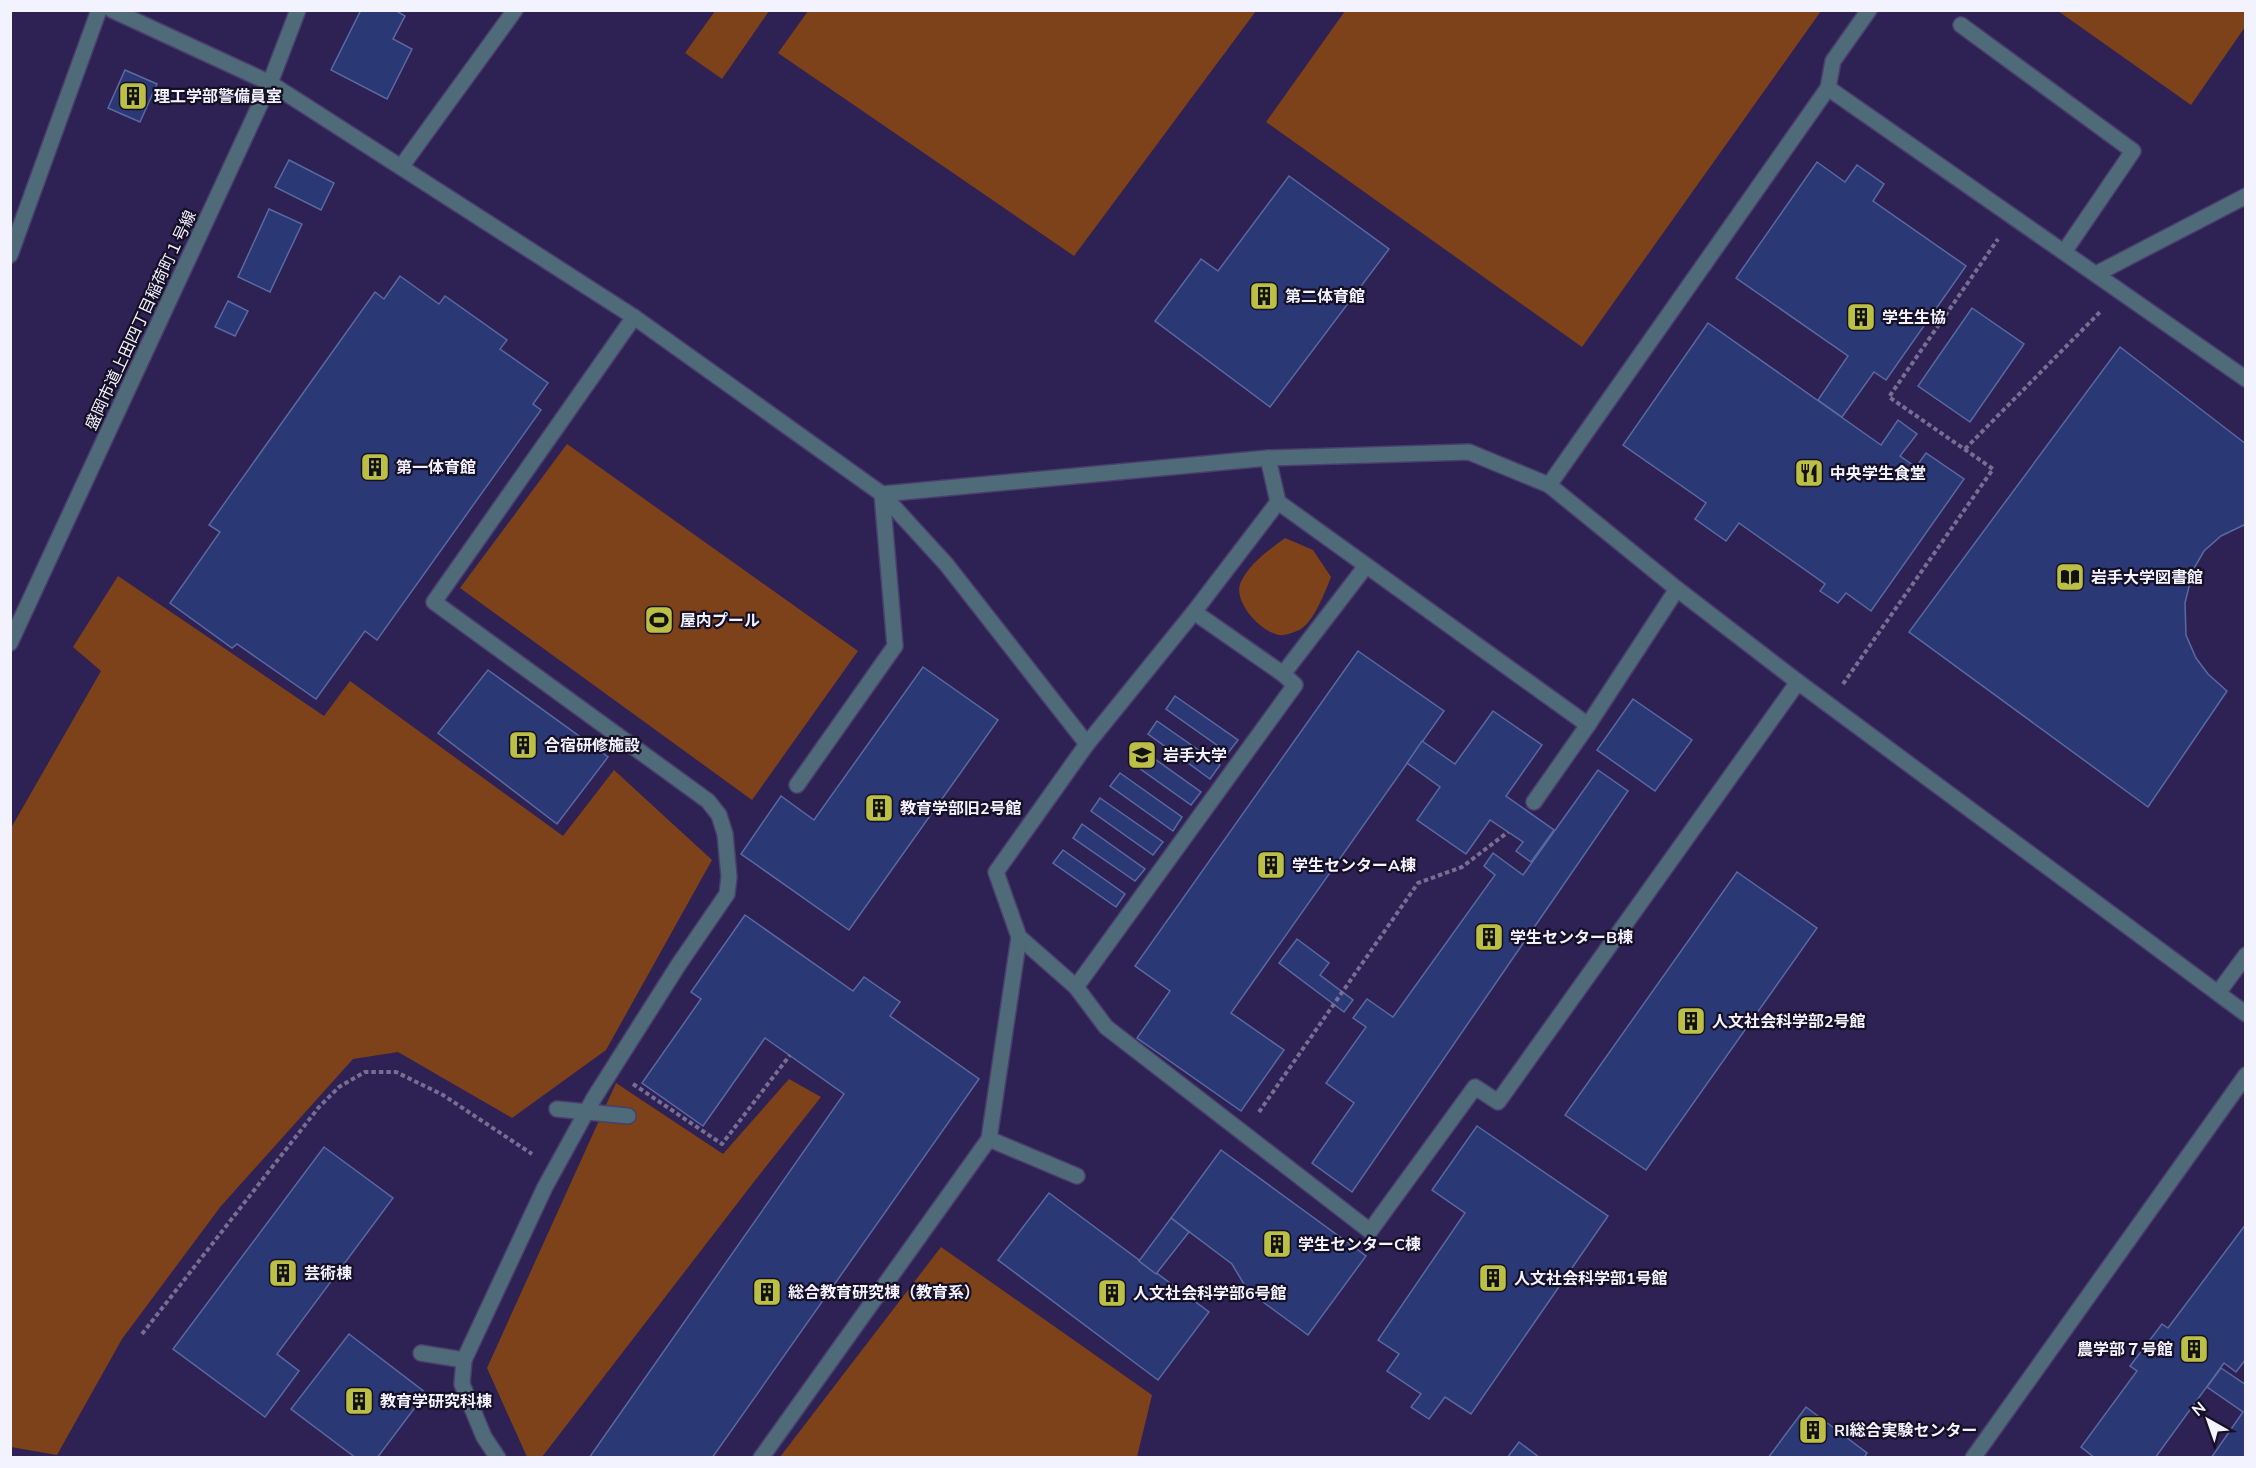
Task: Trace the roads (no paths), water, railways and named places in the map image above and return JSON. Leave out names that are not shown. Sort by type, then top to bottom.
[{"type":"street","points":[[10,255],[99,10]]},
{"type":"street","points":[[112,10],[270,83],[634,317],[882,494],[946,564],[1088,744]]},
{"type":"street","name":"盛岡市道上田四丁目稲荷町１号線","points":[[10,643],[270,83],[298,10]]},
{"type":"street","points":[[400,167],[515,10]]},
{"type":"street","points":[[1549,485],[1828,88],[1833,61],[1869,10]]},
{"type":"street","points":[[1961,26],[2133,152],[2064,252]]},
{"type":"street","points":[[1828,88],[2246,379]]},
{"type":"street","points":[[2096,274],[2246,196]]},
{"type":"street","points":[[498,1458],[484,1437],[462,1384],[464,1360],[555,1169],[587,1112],[679,964],[727,894],[728,856],[719,815],[708,801],[434,603],[634,317]]},
{"type":"street","points":[[882,494],[1268,458],[1469,452],[1549,485],[1677,589],[1798,682],[2246,1014]]},
{"type":"street","points":[[1268,458],[1278,502],[1588,725]]},
{"type":"street","points":[[797,785],[895,646],[882,494]]},
{"type":"street","points":[[761,1458],[989,1139],[1019,937],[996,872],[1088,744],[1194,612],[1278,502]]},
{"type":"street","points":[[1283,674],[1366,566]]},
{"type":"street","points":[[1534,802],[1588,725],[1677,589]]},
{"type":"street","points":[[1076,987],[1295,685],[1283,674],[1194,612]]},
{"type":"street","points":[[1019,937],[1076,987],[1106,1028],[1370,1231],[1476,1087],[1498,1102],[1798,682]]},
{"type":"street","points":[[2218,993],[2246,955]]},
{"type":"street","points":[[1973,1458],[2246,1075]]},
{"type":"street","points":[[557,1109],[628,1116]]},
{"type":"street","points":[[989,1139],[1077,1176]]},
{"type":"street","points":[[422,1353],[464,1360]]},
{"type":"place","name":"理工学部警備員室","points":[[133,96]]},
{"type":"place","name":"第二体育館","points":[[1264,296]]},
{"type":"place","name":"学生生協","points":[[1861,317]]},
{"type":"place","name":"第一体育館","points":[[375,467]]},
{"type":"place","name":"中央学生食堂","points":[[1809,473]]},
{"type":"place","name":"岩手大学図書館","points":[[2070,577]]},
{"type":"place","name":"屋内プール","points":[[659,620]]},
{"type":"place","name":"合宿研修施設","points":[[523,745]]},
{"type":"place","name":"岩手大学","points":[[1142,755]]},
{"type":"place","name":"教育学部旧2号館","points":[[879,808]]},
{"type":"place","name":"学生センターA棟","points":[[1271,865]]},
{"type":"place","name":"学生センターB棟","points":[[1489,937]]},
{"type":"place","name":"人文社会科学部2号館","points":[[1691,1021]]},
{"type":"place","name":"学生センターC棟","points":[[1277,1244]]},
{"type":"place","name":"芸術棟","points":[[283,1273]]},
{"type":"place","name":"人文社会科学部1号館","points":[[1493,1278]]},
{"type":"place","name":"総合教育研究棟（教育系）","points":[[767,1292]]},
{"type":"place","name":"人文社会科学部6号館","points":[[1112,1293]]},
{"type":"place","name":"農学部７号館","points":[[2194,1349]]},
{"type":"place","name":"教育学研究科棟","points":[[359,1401]]},
{"type":"place","name":"RI総合実験センター","points":[[1813,1430]]}]
